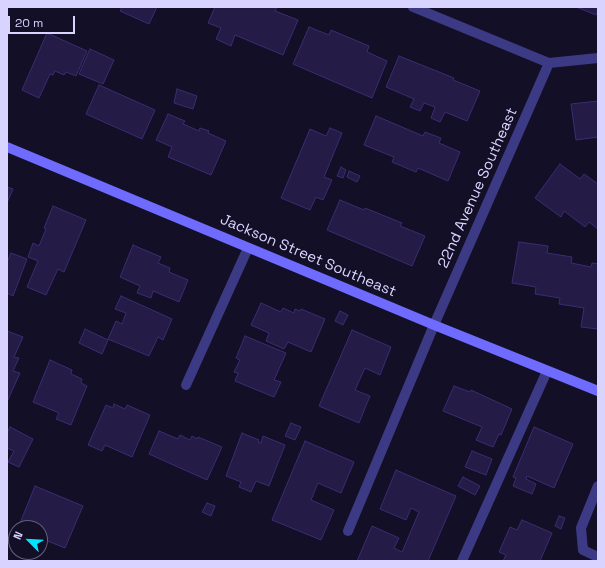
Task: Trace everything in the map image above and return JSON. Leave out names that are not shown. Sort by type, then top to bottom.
[{"type":"street","points":[[413,7],[549,63],[598,58]]},
{"type":"street","name":"22nd Avenue Southeast","points":[[348,532],[434,325],[549,63]]},
{"type":"street","name":"Jackson Street Southeast","points":[[7,146],[434,325],[598,390]]},
{"type":"street","points":[[186,385],[248,248]]},
{"type":"street","points":[[462,561],[547,370]]},
{"type":"street","points":[[598,486],[581,528],[583,550],[598,557]]},
{"type":"building","points":[[122,7],[157,7],[149,24],[120,11]]},
{"type":"building","points":[[215,7],[277,7],[275,11],[298,20],[283,55],[235,35],[231,46],[216,39],[221,28],[208,23]]},
{"type":"building","points":[[576,7],[598,7],[598,10],[596,15]]},
{"type":"building","points":[[309,27],[329,35],[331,30],[369,46],[367,52],[387,61],[372,98],[293,64]]},
{"type":"building","points":[[47,33],[87,51],[76,76],[66,72],[64,75],[55,71],[53,75],[50,74],[39,98],[22,90]]},
{"type":"building","points":[[90,49],[114,60],[103,84],[79,74]]},
{"type":"building","points":[[399,56],[454,78],[453,80],[480,91],[467,121],[445,112],[440,122],[431,118],[435,107],[424,103],[420,111],[410,107],[414,99],[386,87]]},
{"type":"building","points":[[99,85],[155,110],[142,139],[86,114]]},
{"type":"building","points":[[177,89],[197,96],[193,109],[174,103]]},
{"type":"building","points":[[598,101],[598,137],[576,140],[571,104]]},
{"type":"building","points":[[168,114],[185,121],[183,124],[199,131],[200,128],[209,131],[208,133],[226,141],[211,175],[168,157],[172,147],[156,140]]},
{"type":"building","points":[[376,116],[423,136],[425,132],[441,138],[439,143],[460,152],[448,181],[418,168],[416,172],[392,162],[394,157],[364,145]]},
{"type":"building","points":[[330,128],[342,133],[324,177],[332,180],[323,200],[316,197],[310,210],[281,198],[310,129],[326,136]]},
{"type":"building","points":[[560,164],[580,179],[584,174],[598,184],[598,229],[589,222],[585,227],[564,211],[561,217],[535,198]]},
{"type":"building","points":[[341,167],[346,170],[343,178],[337,176]]},
{"type":"building","points":[[349,171],[360,176],[357,182],[347,177]]},
{"type":"building","points":[[7,187],[13,189],[7,203]]},
{"type":"building","points":[[340,200],[402,223],[400,226],[425,236],[412,266],[327,230]]},
{"type":"building","points":[[53,206],[86,220],[64,272],[58,269],[46,295],[27,287],[38,261],[28,257],[33,243],[39,246],[46,229],[44,228]]},
{"type":"building","points":[[519,242],[548,246],[547,253],[572,257],[571,263],[591,267],[592,263],[598,264],[598,329],[581,327],[584,308],[559,304],[560,298],[535,294],[536,287],[512,283]]},
{"type":"building","points":[[133,245],[161,257],[158,263],[170,268],[169,272],[188,280],[179,302],[153,291],[151,298],[137,293],[140,286],[120,277]]},
{"type":"building","points":[[11,253],[27,259],[13,296],[7,293],[7,263]]},
{"type":"building","points":[[121,296],[172,319],[163,340],[158,337],[149,356],[108,339],[116,321],[122,324],[126,313],[115,309]]},
{"type":"building","points":[[261,303],[281,312],[283,308],[294,313],[295,309],[300,311],[301,309],[325,319],[311,352],[288,342],[284,349],[266,341],[269,333],[251,325]]},
{"type":"building","points":[[340,311],[348,315],[343,325],[335,321]]},
{"type":"building","points":[[85,329],[108,340],[102,354],[79,343]]},
{"type":"building","points":[[352,330],[391,347],[380,375],[365,368],[355,390],[370,396],[359,423],[319,406]]},
{"type":"building","points":[[7,331],[23,337],[14,357],[19,358],[13,371],[20,373],[7,402]]},
{"type":"building","points":[[245,336],[286,353],[274,380],[281,382],[274,397],[235,381],[238,373],[234,372],[240,360],[236,358]]},
{"type":"building","points":[[50,360],[72,370],[71,374],[82,379],[81,383],[87,386],[71,425],[56,419],[59,413],[33,402]]},
{"type":"building","points":[[454,386],[470,392],[471,390],[512,409],[501,435],[499,434],[493,447],[476,440],[482,427],[443,411]]},
{"type":"building","points":[[114,404],[125,409],[127,405],[150,415],[132,457],[105,445],[102,451],[88,445],[106,405],[113,408]]},
{"type":"building","points":[[291,423],[301,427],[295,440],[285,436]]},
{"type":"building","points":[[10,427],[33,439],[19,467],[8,462],[14,451],[7,448],[7,433]]},
{"type":"building","points":[[534,427],[573,444],[554,488],[527,476],[526,479],[536,484],[532,494],[513,486],[516,478],[513,477]]},
{"type":"building","points":[[159,431],[178,439],[180,435],[190,440],[192,436],[197,439],[198,437],[222,447],[207,480],[149,454]]},
{"type":"building","points":[[242,433],[259,440],[258,442],[261,443],[263,436],[285,445],[269,486],[256,481],[251,492],[239,487],[241,482],[226,476]]},
{"type":"building","points":[[305,441],[354,462],[341,493],[318,483],[311,500],[334,510],[321,540],[272,520]]},
{"type":"building","points":[[472,451],[492,459],[486,475],[465,467]]},
{"type":"building","points":[[396,470],[456,496],[428,561],[357,561],[372,526],[399,538],[394,548],[402,552],[419,512],[411,508],[406,520],[380,509]]},
{"type":"building","points":[[463,477],[480,486],[475,495],[458,486]]},
{"type":"building","points":[[35,486],[83,506],[65,548],[48,541],[48,520],[21,520]]},
{"type":"building","points":[[207,503],[215,506],[211,516],[202,512]]},
{"type":"building","points":[[559,516],[565,518],[561,529],[555,526]]},
{"type":"building","points":[[522,520],[552,533],[540,561],[503,561],[506,555],[499,552],[510,527],[517,530]]}]
